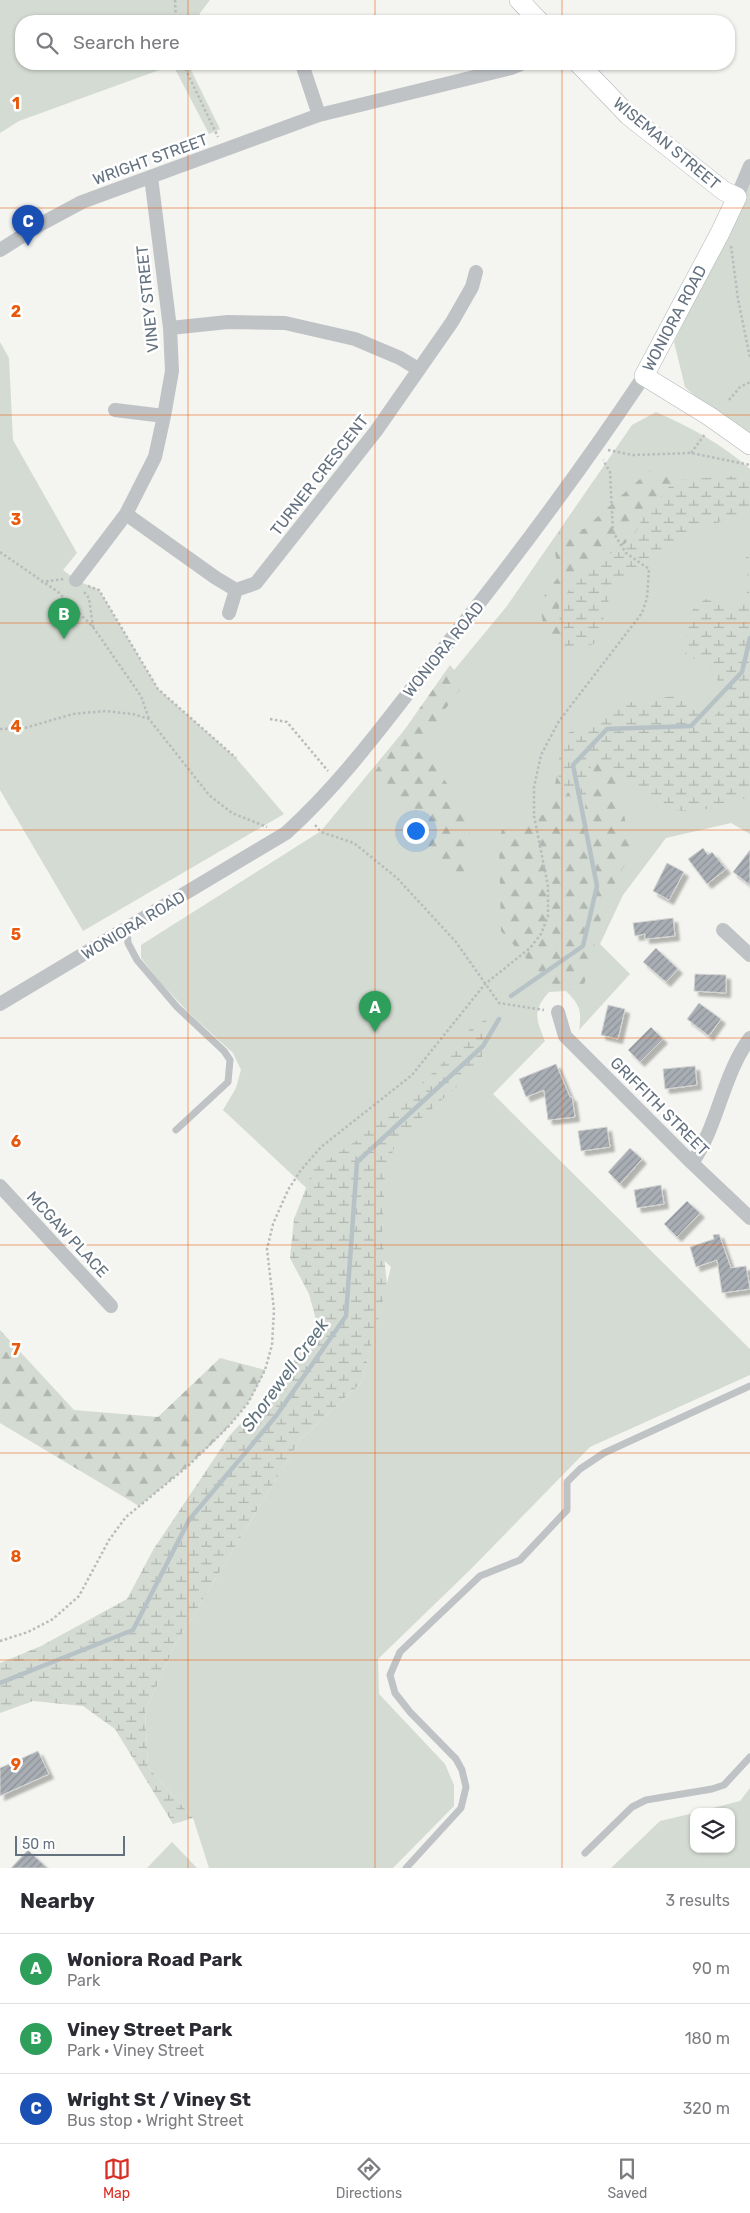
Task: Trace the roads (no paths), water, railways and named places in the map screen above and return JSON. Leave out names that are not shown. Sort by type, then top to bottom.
[{"type":"street","points":[[519,0],[533,15]]},
{"type":"street","points":[[304,70],[319,115]]},
{"type":"street","name":"WRIGHT STREET","points":[[0,250],[82,202],[319,115],[504,70]]},
{"type":"street","name":"WISEMAN STREET","points":[[585,70],[629,116],[724,191],[737,197]]},
{"type":"street","name":"WONIORA ROAD","points":[[0,1004],[286,833],[344,773],[494,585],[596,448],[644,376],[720,233],[750,166]]},
{"type":"street","name":"VINEY STREET","points":[[76,580],[126,514],[155,457],[164,416],[172,371],[170,328],[151,177]]},
{"type":"street","name":"TURNER CRESCENT","points":[[236,590],[256,583],[376,431],[452,322],[472,288],[476,272]]},
{"type":"street","points":[[170,328],[228,322],[285,323],[355,339],[400,358],[418,369]]},
{"type":"street","points":[[644,376],[709,416],[750,446]]},
{"type":"street","points":[[115,410],[164,416]]},
{"type":"street","points":[[126,514],[236,590],[229,613]]},
{"type":"street","points":[[723,930],[750,955]]},
{"type":"street","name":"GRIFFITH STREET","points":[[558,1012],[565,1036],[750,1218]]},
{"type":"street","points":[[692,1163],[704,1146],[727,1082],[740,1052],[750,1038]]},
{"type":"street","name":"MCGAW PLACE","points":[[0,1186],[111,1306]]},
{"type":"lane","points":[[126,929],[128,944],[137,960],[177,1007],[224,1051],[230,1060],[228,1082],[176,1130]]},
{"type":"lane","points":[[406,1868],[461,1808],[466,1787],[462,1770],[456,1759],[410,1712],[395,1693],[390,1675],[400,1652],[480,1576],[520,1560],[567,1510],[568,1482],[580,1469],[604,1453],[750,1386]]},
{"type":"lane","points":[[585,1853],[632,1807],[646,1800],[712,1789],[724,1785],[750,1757]]},
{"type":"waterway","name":"Shorewell Creek","points":[[511,996],[583,946],[597,886],[573,765],[607,729],[691,726],[742,672],[750,638]]},
{"type":"waterway","name":"Shorewell Creek","points":[[0,1683],[133,1630],[189,1520],[276,1416],[346,1316],[357,1162],[483,1046],[499,1019]]},
{"type":"place","name":"Wright St / Viney St","points":[[28,246]]},
{"type":"place","name":"Viney Street Park","points":[[64,639]]},
{"type":"place","name":"Woniora Road Park","points":[[375,1032]]}]
